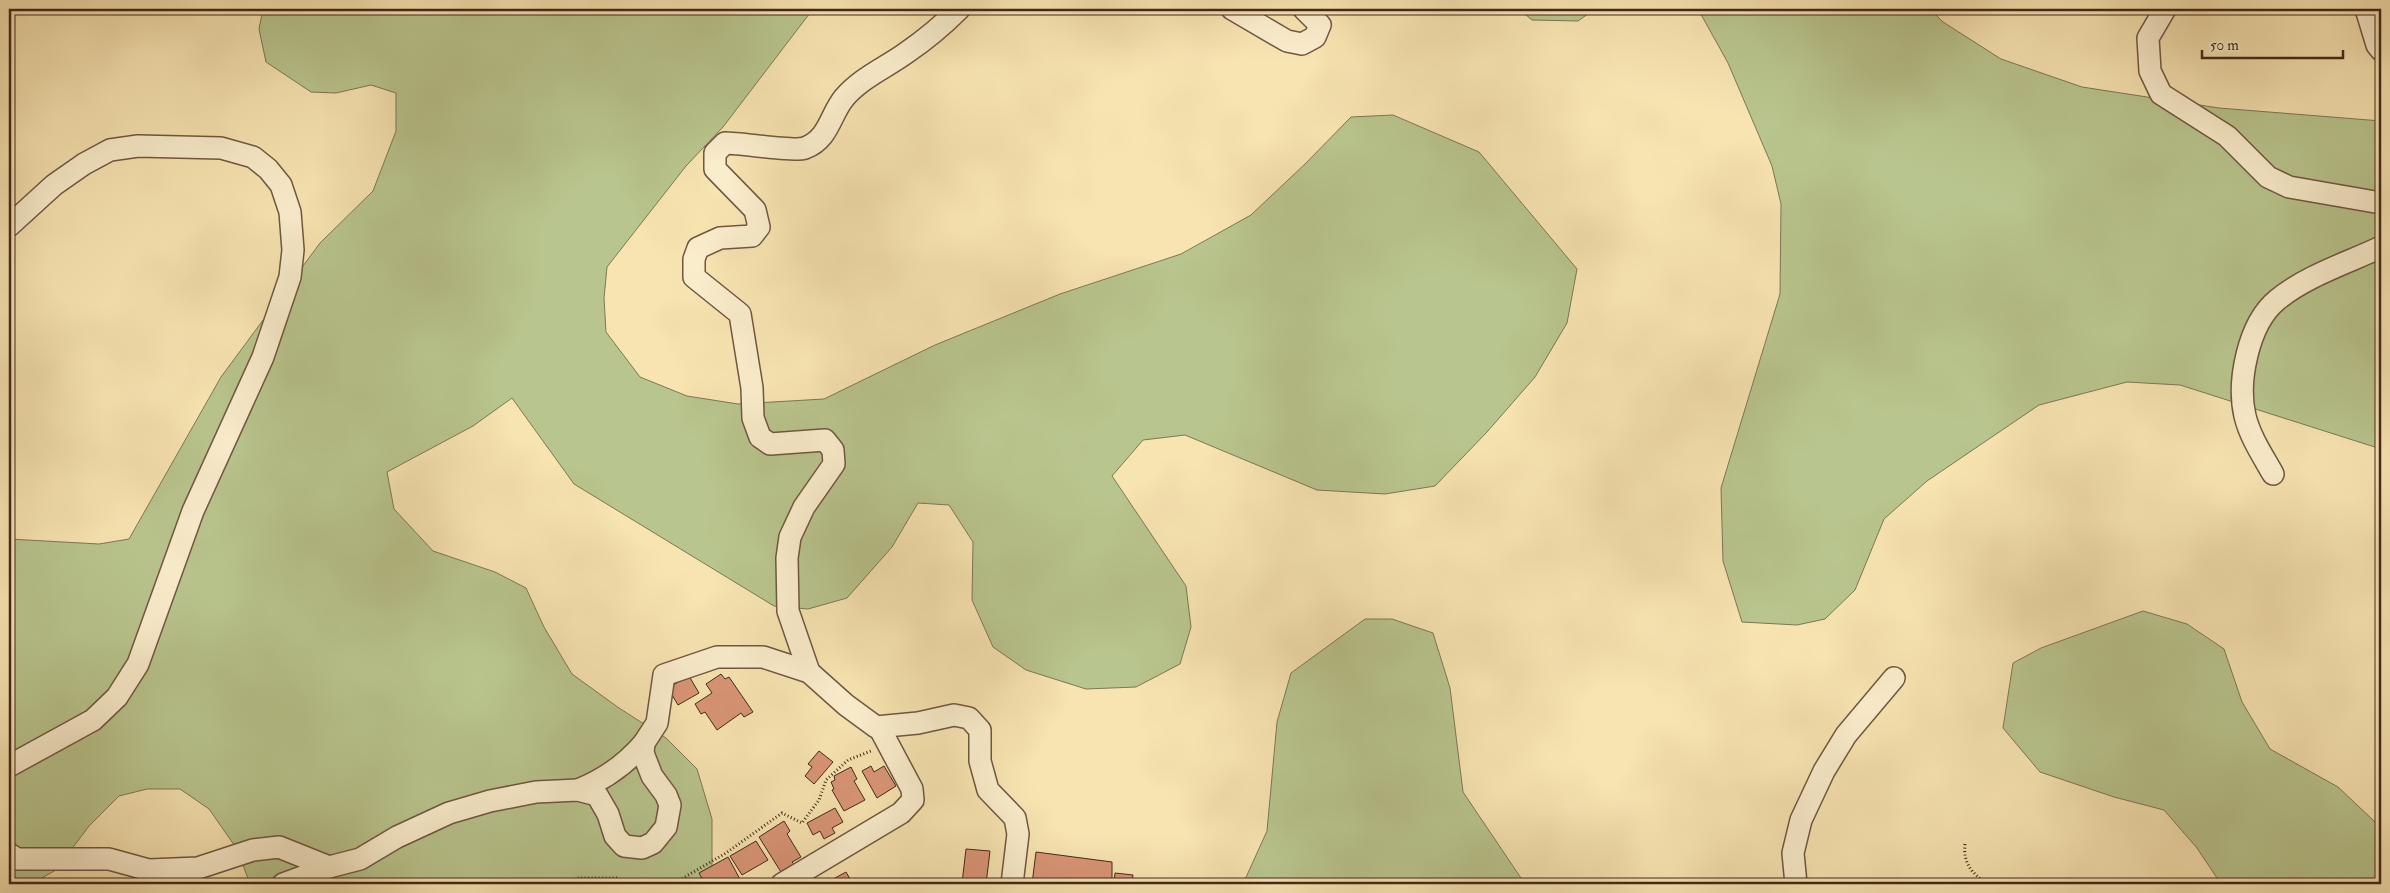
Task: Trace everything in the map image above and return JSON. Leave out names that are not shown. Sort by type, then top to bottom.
[{"type":"street","points":[[809,672],[788,611],[787,558],[790,537],[804,507],[834,464],[833,450],[825,440],[770,444],[760,437],[753,418],[752,388],[740,314],[694,277],[694,259],[698,248],[720,238],[752,236],[759,227],[755,210],[715,169],[715,154],[725,142],[748,143],[780,148],[804,148],[824,136],[843,99],[860,81],[906,53],[959,9]]},
{"type":"street","points":[[1232,9],[1288,41],[1302,44],[1315,37],[1320,25],[1304,9]]},
{"type":"street","points":[[2165,9],[2148,38],[2150,71],[2161,94],[2227,136],[2268,177],[2289,187],[2381,203]]},
{"type":"street","points":[[2366,9],[2377,45],[2381,50]]},
{"type":"street","points":[[9,226],[54,185],[84,164],[110,150],[138,146],[221,148],[253,157],[268,169],[281,185],[290,212],[293,250],[290,277],[263,358],[193,511],[138,664],[117,697],[93,720],[9,766]]},
{"type":"street","points":[[2273,474],[2256,444],[2245,416],[2243,368],[2254,331],[2275,301],[2298,286],[2381,247]]},
{"type":"street","points":[[283,884],[328,867],[360,859],[397,837],[449,813],[490,801],[536,792],[578,790],[594,784],[631,757],[644,743],[657,723],[664,675],[717,657],[763,657],[809,672],[846,705],[876,726],[883,735],[912,789],[914,800],[901,813],[794,881]]},
{"type":"street","points":[[1796,884],[1793,853],[1801,820],[1824,770],[1846,735],[1894,678]]},
{"type":"street","points":[[883,735],[918,723],[954,715],[969,718],[980,730],[980,761],[988,790],[1015,818],[1018,834],[1012,884]]},
{"type":"street","points":[[578,790],[597,796],[608,814],[614,836],[624,846],[642,848],[653,843],[666,827],[670,805],[652,776],[643,753],[644,743]]},
{"type":"street","points":[[9,854],[17,859],[109,859],[149,870],[198,868],[253,850],[279,847],[328,867]]},
{"type":"path","points":[[673,884],[726,853],[782,813],[802,823],[820,800],[826,780],[848,760],[883,735]]},
{"type":"path","points":[[1965,844],[1964,857],[1975,875],[1987,884]]},
{"type":"path","points":[[565,884],[577,878],[619,878],[623,884]]},
{"type":"green space","points":[[263,9],[813,9],[723,127],[686,166],[607,267],[604,298],[606,332],[640,377],[687,396],[738,404],[824,399],[935,345],[1060,294],[1181,254],[1251,215],[1351,117],[1393,115],[1479,152],[1577,269],[1567,323],[1535,377],[1487,432],[1435,486],[1385,494],[1317,490],[1185,435],[1143,440],[1112,476],[1186,586],[1191,627],[1180,664],[1136,687],[1086,689],[1026,670],[993,647],[972,600],[973,542],[949,505],[918,503],[892,547],[847,598],[808,609],[774,606],[574,484],[512,398],[473,426],[387,472],[394,509],[433,551],[495,572],[526,588],[544,627],[572,674],[619,708],[666,738],[697,769],[712,819],[712,871],[692,884],[250,884],[237,849],[209,809],[180,789],[147,789],[119,796],[89,826],[56,870],[31,884],[9,884],[9,539],[99,544],[129,539],[221,377],[320,243],[373,191],[396,131],[396,93],[371,85],[336,93],[311,92],[266,62],[259,29]]},
{"type":"green space","points":[[1519,9],[1595,9],[1578,21],[1532,20]]},
{"type":"green space","points":[[1698,9],[1930,9],[1943,22],[2001,59],[2082,87],[2219,108],[2381,121],[2381,449],[2180,385],[2127,382],[2039,405],[1927,481],[1884,519],[1855,590],[1825,619],[1797,625],[1742,622],[1723,561],[1721,488],[1780,294],[1781,204],[1772,166],[1728,63]]},
{"type":"green space","points":[[2143,611],[2187,624],[2224,649],[2242,702],[2270,749],[2338,787],[2374,821],[2381,831],[2381,884],[2221,884],[2197,848],[2164,810],[2114,797],[2040,772],[2003,728],[2013,663],[2041,648]]},
{"type":"green space","points":[[1365,619],[1392,619],[1433,633],[1450,688],[1463,792],[1525,884],[1243,884],[1267,831],[1277,722],[1291,673]]},
{"type":"building","points":[[721,674],[725,679],[729,677],[753,712],[744,717],[741,713],[717,730],[705,712],[701,714],[695,704],[712,693],[706,684]]},
{"type":"building","points":[[689,676],[699,693],[678,705],[668,688]]},
{"type":"building","points":[[819,751],[833,762],[814,784],[805,776],[812,767],[808,764]]},
{"type":"building","points":[[871,766],[874,772],[884,766],[896,786],[877,798],[862,771]]},
{"type":"building","points":[[851,767],[857,779],[854,781],[865,800],[844,811],[832,790],[834,789],[831,782],[835,780],[834,776]]},
{"type":"building","points":[[835,808],[843,822],[832,828],[835,833],[824,839],[820,831],[813,835],[807,823]]},
{"type":"building","points":[[784,821],[790,831],[787,834],[801,857],[781,872],[759,837]]},
{"type":"building","points":[[756,841],[768,860],[742,875],[730,856]]},
{"type":"building","points":[[966,849],[990,851],[986,884],[962,883]]},
{"type":"building","points":[[1036,852],[1112,862],[1112,884],[1032,884]]},
{"type":"building","points":[[728,857],[741,881],[735,884],[705,884],[699,873]]},
{"type":"building","points":[[846,872],[853,884],[824,884]]},
{"type":"building","points":[[1115,873],[1133,875],[1132,884],[1114,884]]},
{"type":"building","points":[[690,878],[694,884],[679,884]]},
{"type":"building","points":[[588,882],[612,882],[612,884],[588,884]]}]
